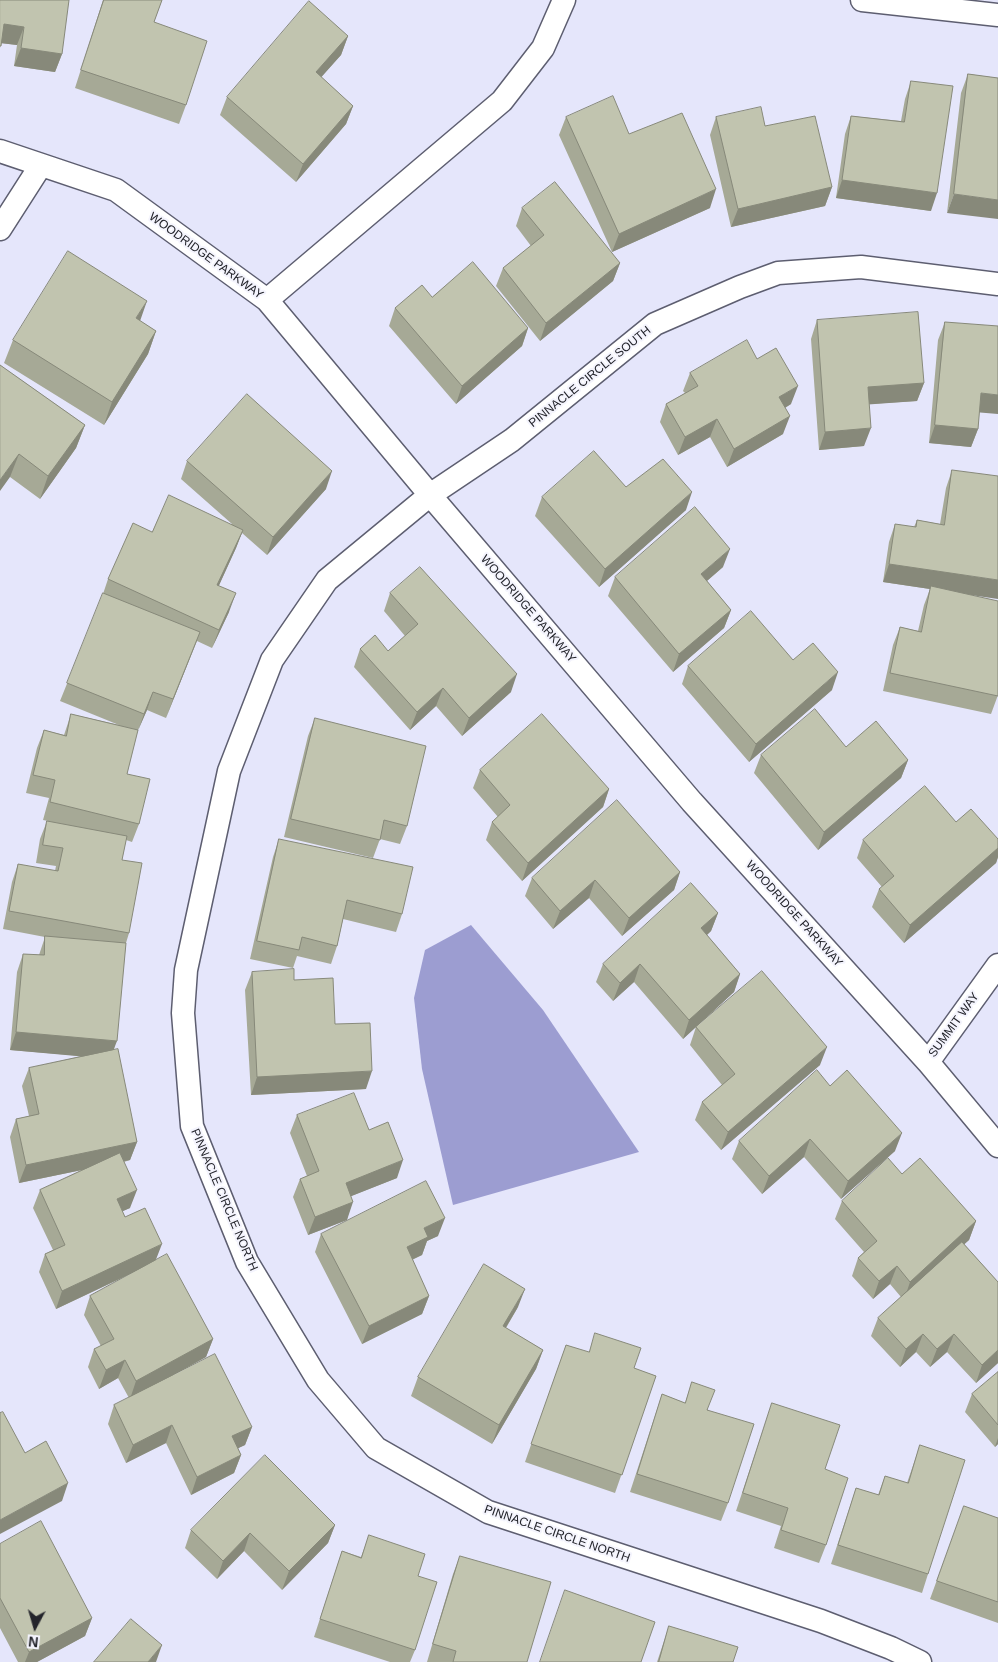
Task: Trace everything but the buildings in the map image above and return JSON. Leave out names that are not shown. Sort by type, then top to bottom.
[{"type":"street","points":[[267,300],[502,101],[543,48],[564,0]]},
{"type":"street","points":[[862,0],[998,15]]},
{"type":"street","name":"WOODRIDGE PARKWAY","points":[[0,151],[116,190],[267,300],[430,495],[692,802],[928,1062],[998,1146]]},
{"type":"street","points":[[0,229],[41,165]]},
{"type":"street","name":"PINNACLE CIRCLE SOUTH","points":[[430,495],[512,440],[655,324],[740,287],[778,274],[861,267],[998,284]]},
{"type":"street","name":"PINNACLE CIRCLE NORTH","points":[[430,495],[327,580],[272,660],[229,771],[186,970],[183,1013],[192,1126],[247,1262],[318,1380],[376,1448],[488,1512],[821,1621],[891,1648],[920,1662]]},
{"type":"street","name":"SUMMIT WAY","points":[[928,1062],[998,965]]},
{"type":"water","points":[[471,925],[543,1010],[639,1152],[453,1205],[422,1069],[414,998],[425,950]]}]
